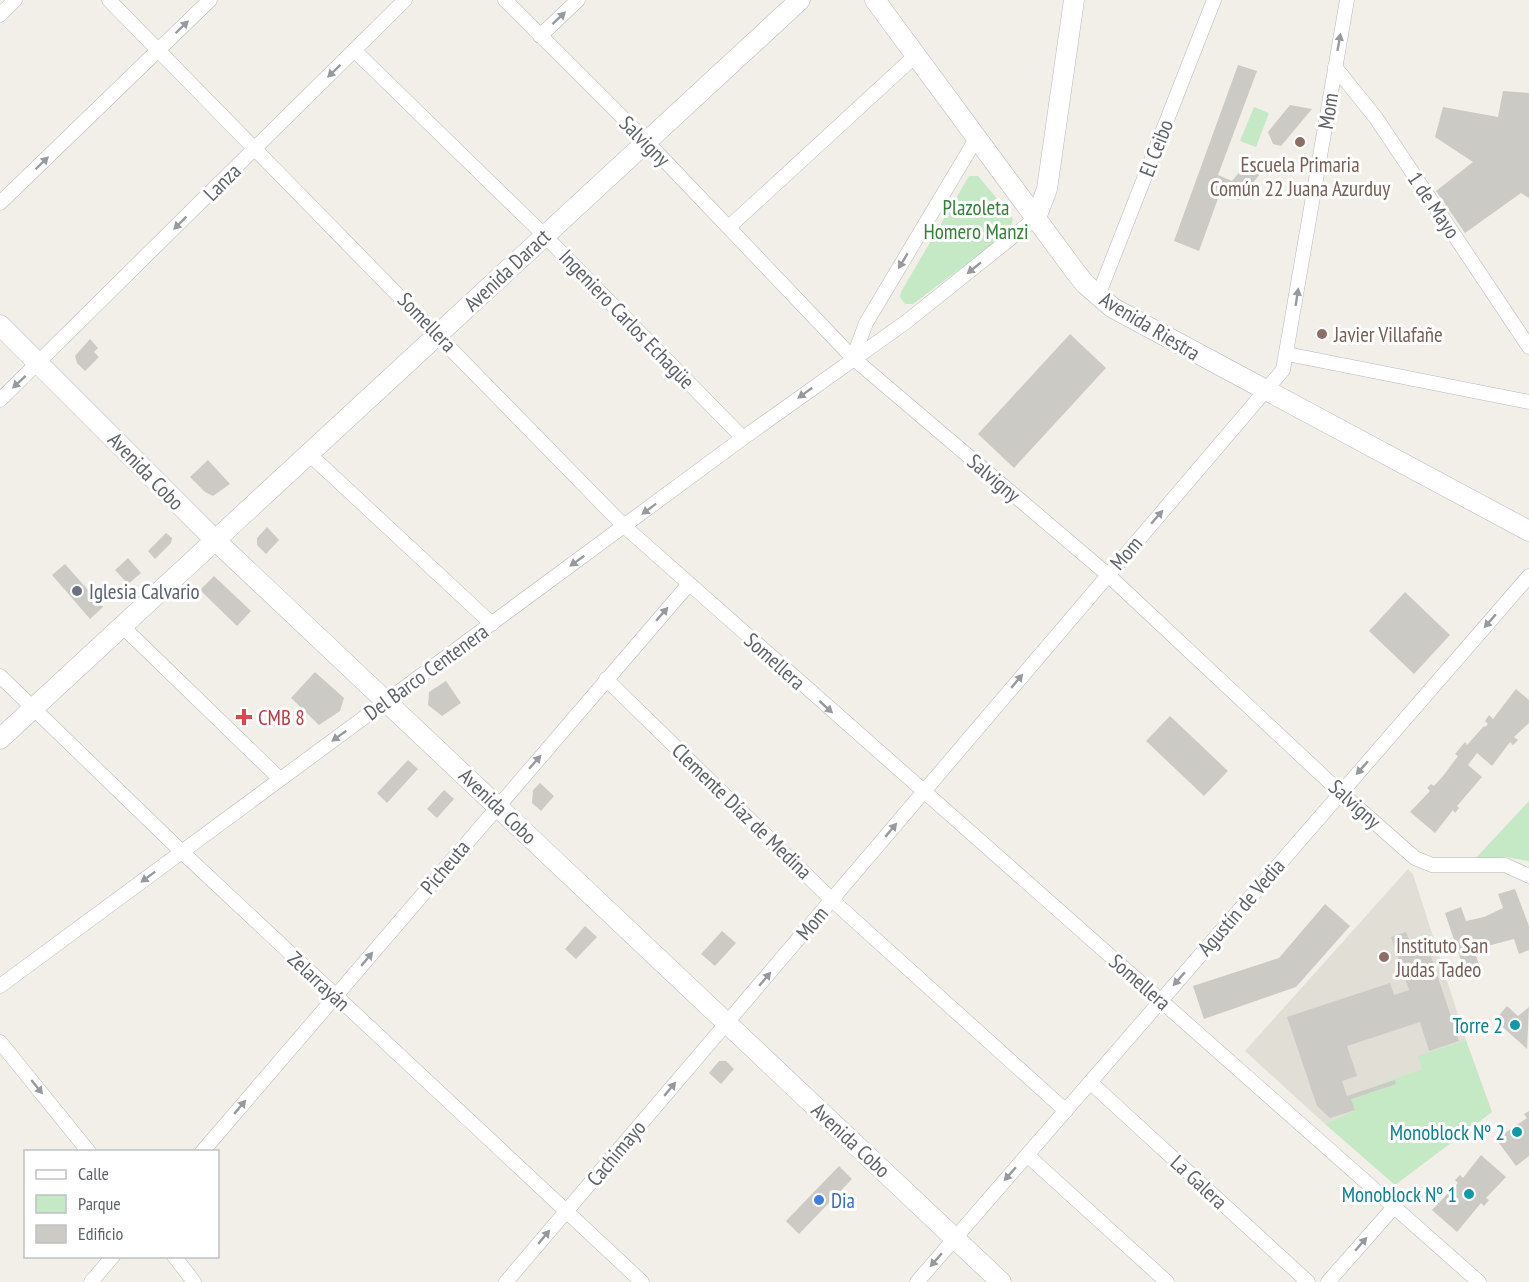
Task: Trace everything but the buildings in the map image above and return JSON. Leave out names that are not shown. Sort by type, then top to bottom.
[{"type":"main road","name":"Avenida Daract","points":[[0,739],[800,0]]},
{"type":"main road","name":"Avenida Riestra","points":[[875,0],[1085,285],[1098,296],[1141,324],[1529,531]]},
{"type":"main road","points":[[1036,218],[1047,189],[1074,0]]},
{"type":"main road","name":"Avenida Cobo","points":[[0,325],[215,540],[1001,1282]]},
{"type":"street","points":[[0,15],[15,0]]},
{"type":"street","name":"Somellera","points":[[109,0],[439,334],[624,526],[923,793],[1161,999],[1479,1282]]},
{"type":"street","points":[[0,203],[210,0]]},
{"type":"street","name":"Lanza","points":[[0,400],[405,0]]},
{"type":"street","name":"Salvigny","points":[[505,0],[729,227],[853,358],[1107,574],[1341,793],[1415,858],[1432,865],[1504,864],[1529,876]]},
{"type":"street","points":[[540,36],[578,0]]},
{"type":"street","name":"El Ceibo","points":[[1098,296],[1214,0]]},
{"type":"street","name":"Mom","points":[[727,1023],[1283,370],[1347,0]]},
{"type":"street","name":"Ingeniero Carlos Echagüe","points":[[355,51],[545,236],[743,438]]},
{"type":"street","points":[[729,227],[915,56]]},
{"type":"street","name":"1 de Mayo","points":[[1335,67],[1376,118],[1529,347]]},
{"type":"street","points":[[853,358],[866,323],[976,139]]},
{"type":"street","name":"Del Barco Centenera","points":[[0,986],[743,438],[906,322],[1036,218]]},
{"type":"street","points":[[1287,354],[1529,402]]},
{"type":"street","points":[[308,453],[492,624]]},
{"type":"street","name":"Agustín de Vedia","points":[[917,1282],[1529,576]]},
{"type":"street","name":"Picheuta","points":[[204,1150],[606,678],[689,584]]},
{"type":"street","points":[[122,626],[280,779]]},
{"type":"street","name":"Zelarrayán","points":[[0,676],[182,852],[565,1213],[642,1282]]},
{"type":"street","name":"Clemente Díaz de Medina","points":[[606,678],[832,900],[1066,1111]]},
{"type":"street","name":"Cachimayo","points":[[506,1282],[727,1023]]},
{"type":"street","points":[[0,1042],[87,1150]]},
{"type":"street","name":"La Galera","points":[[1089,1082],[1308,1282]]},
{"type":"street","points":[[1027,1155],[1167,1282]]},
{"type":"street","points":[[1328,1282],[1394,1207]]},
{"type":"street","points":[[91,1282],[112,1258]]},
{"type":"street","points":[[175,1258],[194,1282]]},
{"type":"shaded area","name":"Instituto San Judas Tadeo","points":[[1408,869],[1413,874],[1466,1040],[1419,1056],[1423,1069],[1351,1095],[1355,1110],[1325,1124],[1245,1051]]},
{"type":"green space","points":[[1254,107],[1269,113],[1256,147],[1240,141]]},
{"type":"green space","name":"Plazoleta Homero Manzi","points":[[969,176],[978,176],[1009,213],[1013,219],[1009,232],[913,304],[905,304],[900,297],[901,292]]},
{"type":"green space","points":[[1529,801],[1529,861],[1506,857],[1474,860]]},
{"type":"green space","points":[[1466,1040],[1492,1112],[1395,1185],[1325,1124],[1355,1110],[1350,1095],[1422,1069],[1418,1056]]},
{"type":"place","name":"Escuela Primaria Común 22 Juana Azurduy","points":[[1300,142]]},
{"type":"place","name":"Javier Villafañe","points":[[1322,334]]},
{"type":"place","name":"Iglesia Calvario","points":[[77,591]]},
{"type":"place","name":"CMB 8","points":[[244,717]]},
{"type":"place","name":"Instituto San Judas Tadeo","points":[[1384,957]]},
{"type":"place","name":"Torre 2","points":[[1515,1025]]},
{"type":"place","name":"Monoblock Nº 2","points":[[1517,1132]]},
{"type":"place","name":"Monoblock Nº 1","points":[[1469,1194]]},
{"type":"place","name":"Dia","points":[[819,1200]]}]
